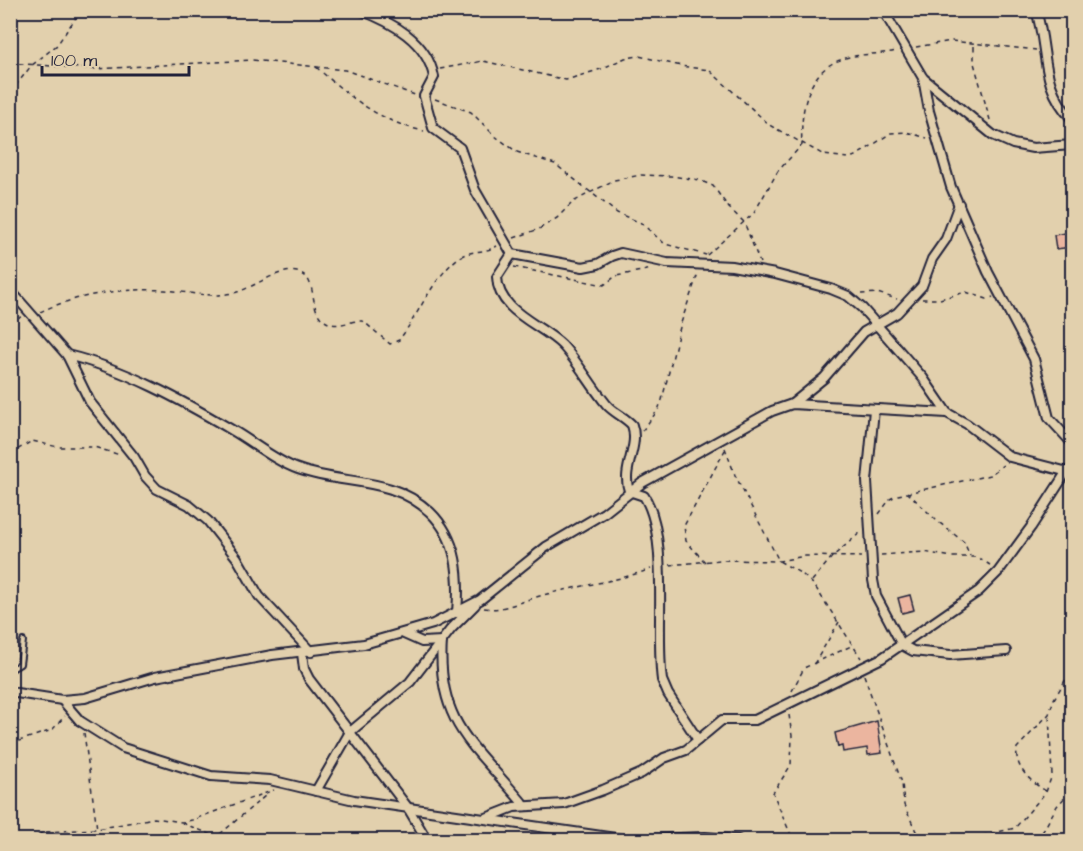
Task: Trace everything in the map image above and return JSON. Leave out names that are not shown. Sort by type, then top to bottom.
[{"type":"street","points":[[360,10],[402,30],[426,56],[433,71],[434,80],[426,90],[424,98],[431,126],[437,134],[460,148],[475,190],[488,207],[503,241],[512,254],[583,267],[598,264],[621,254],[667,264],[702,264],[763,272],[810,283],[848,296],[923,378],[947,413]]},
{"type":"street","points":[[883,10],[923,78],[993,135],[1013,144],[1033,148],[1072,145]]},
{"type":"street","points":[[1036,10],[1050,87],[1072,119]]},
{"type":"street","points":[[923,78],[945,171],[998,293],[1034,359],[1048,418],[1072,443]]},
{"type":"street","points":[[10,692],[62,700],[85,698],[155,677],[272,655],[307,653],[364,644],[404,634],[457,613],[480,600],[546,547],[604,513],[629,491],[688,455],[722,440],[772,411],[792,404],[824,378],[864,332],[897,313],[926,280],[932,259],[946,239],[959,204]]},
{"type":"street","points":[[512,254],[497,277],[503,294],[516,312],[561,344],[608,406],[632,425],[635,440],[627,471],[629,491]]},
{"type":"street","points":[[10,290],[67,355],[90,402],[134,457],[145,476],[157,489],[189,505],[208,521],[237,558],[258,596],[307,653]]},
{"type":"street","points":[[67,355],[98,363],[189,405],[296,469],[392,487],[413,498],[430,513],[452,543],[458,575],[457,613]]},
{"type":"street","points":[[486,818],[525,806],[564,804],[603,790],[642,773],[664,758],[686,750],[722,720],[733,718],[750,721],[864,668],[902,645],[979,591],[998,572],[1070,472],[1010,458],[967,424],[947,413],[792,404]]},
{"type":"street","points":[[874,410],[867,481],[870,556],[876,596],[902,645],[914,651],[950,655],[1006,651]]},
{"type":"street","points":[[629,491],[644,496],[648,503],[659,566],[662,681],[698,740]]},
{"type":"street","points":[[316,791],[350,732],[410,682],[442,641],[480,600]]},
{"type":"street","points":[[404,634],[422,642],[442,641]]},
{"type":"street","points":[[442,641],[442,675],[457,727],[484,762],[525,806]]},
{"type":"street","points":[[307,653],[304,669],[309,679],[408,808],[427,840]]},
{"type":"street","points":[[62,700],[80,721],[123,748],[211,776],[285,783],[408,808],[629,840],[690,836],[738,840]]},
{"type":"lane","points":[[10,670],[20,664],[23,641]]},
{"type":"path","points":[[10,93],[31,66],[57,45],[81,10]]},
{"type":"path","points":[[707,256],[760,205],[778,171],[802,145],[801,111],[805,98],[824,70],[839,60],[944,41],[1044,50]]},
{"type":"path","points":[[974,44],[975,63],[993,135]]},
{"type":"path","points":[[433,71],[483,61],[566,80],[601,69],[625,58],[639,56],[681,66],[704,67],[771,126],[824,155],[848,158],[864,151],[891,133],[906,132],[939,140]]},
{"type":"path","points":[[10,63],[94,69],[252,60],[316,66],[360,74],[424,98],[450,103],[471,112],[510,148],[555,164],[622,217],[640,223],[665,244],[715,259]]},
{"type":"path","points":[[316,66],[373,113],[408,128],[437,134]]},
{"type":"path","points":[[33,316],[86,297],[154,290],[224,294],[288,272],[299,272],[306,276],[310,284],[314,309],[322,319],[336,325],[363,321],[390,344],[403,335],[434,285],[457,259],[470,252],[494,248],[503,241],[539,229],[557,218],[573,202],[614,180],[641,175],[699,180],[713,186],[729,208],[744,222],[763,272]]},
{"type":"path","points":[[635,440],[652,419],[662,400],[681,323],[702,264]]},
{"type":"path","points":[[848,296],[877,293],[908,301],[940,299],[966,292],[987,299],[998,293]]},
{"type":"path","points":[[722,440],[735,475],[780,561],[811,582],[826,607],[840,621],[864,668],[902,783],[904,805],[920,840]]},
{"type":"path","points":[[10,454],[32,441],[58,447],[94,447],[134,457]]},
{"type":"path","points":[[705,562],[686,541],[684,526],[725,449]]},
{"type":"path","points":[[811,582],[832,557],[869,524],[890,499],[907,492],[990,475],[1010,458]]},
{"type":"path","points":[[907,492],[936,520],[964,542],[970,556]]},
{"type":"path","points":[[474,607],[495,610],[533,598],[621,579],[659,566],[705,562],[780,561],[805,556],[870,556],[924,552],[952,557],[981,558],[998,572]]},
{"type":"path","points":[[813,664],[840,621]]},
{"type":"path","points":[[793,840],[773,793],[791,765],[792,736],[786,703],[804,668],[851,646]]},
{"type":"path","points":[[965,840],[1015,828],[1046,792],[1052,775],[1049,714],[1054,699],[1072,669]]},
{"type":"path","points":[[10,744],[52,730],[63,721],[69,710]]},
{"type":"path","points":[[1046,792],[1027,776],[1016,754],[1017,748],[1049,714]]},
{"type":"path","points":[[80,721],[86,739],[97,829]]},
{"type":"path","points":[[213,840],[266,794],[285,783]]},
{"type":"path","points":[[1038,840],[1057,806],[1072,790]]},
{"type":"path","points":[[182,822],[266,794]]},
{"type":"path","points":[[30,840],[50,831],[97,829],[154,818],[182,822],[225,840]]},
{"type":"building","points":[[1072,232],[1072,247],[1056,249],[1054,235]]},
{"type":"building","points":[[910,595],[914,610],[902,613],[898,598]]},
{"type":"building","points":[[877,721],[882,753],[868,755],[867,748],[843,752],[842,746],[838,747],[835,733]]}]
